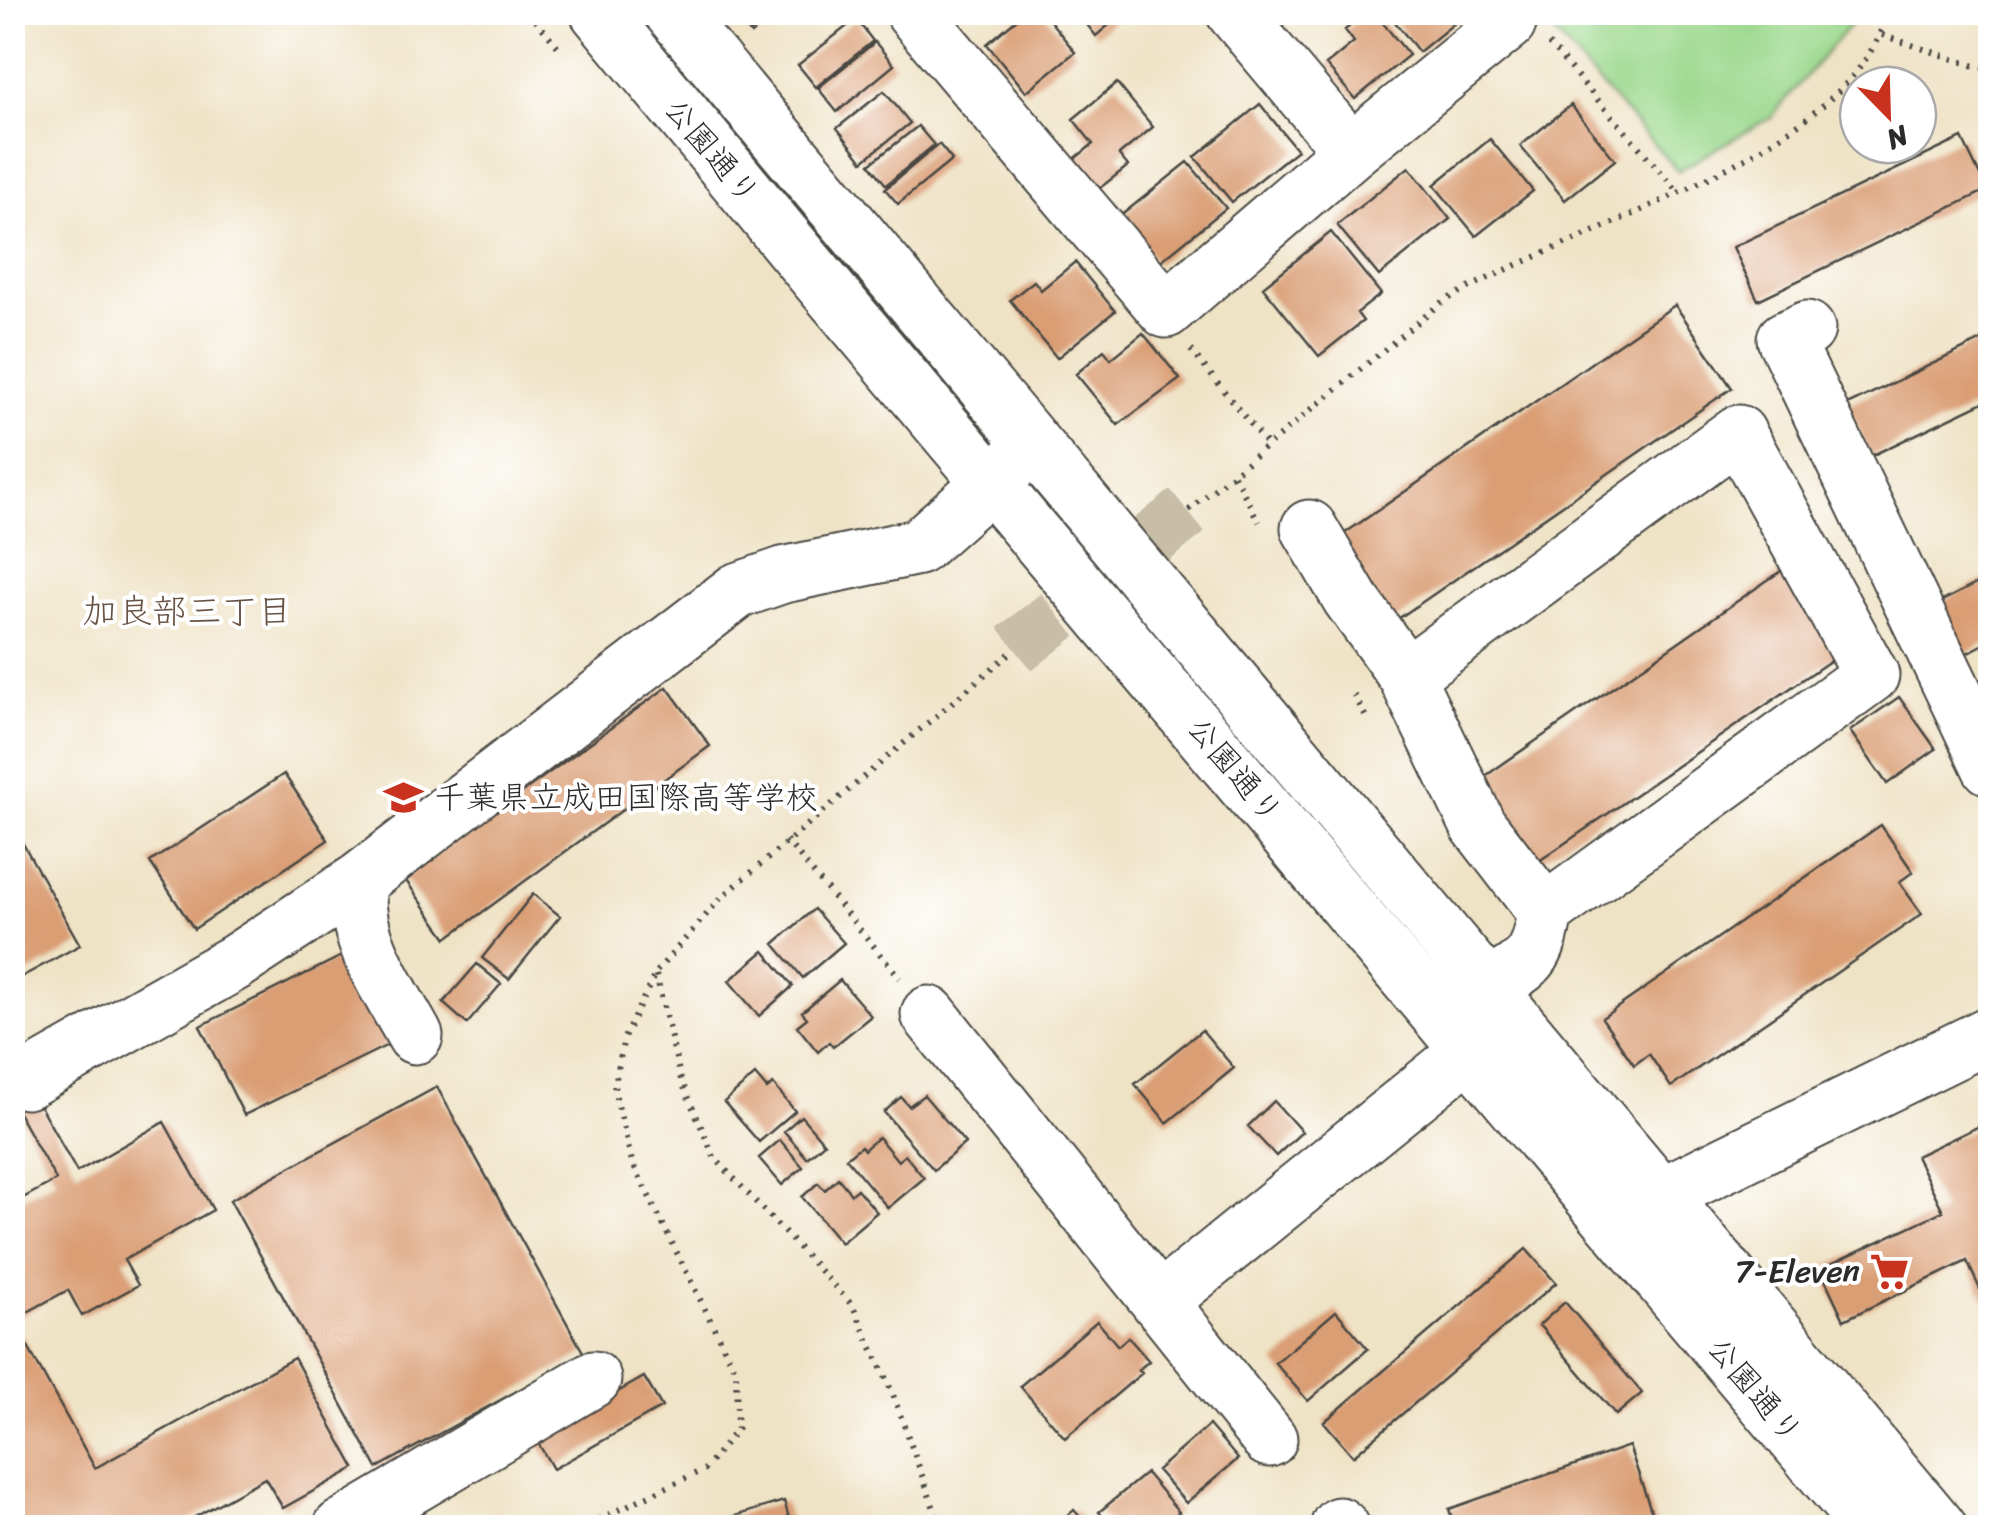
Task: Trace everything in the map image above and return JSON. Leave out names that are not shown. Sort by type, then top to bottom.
[{"type":"street","name":"公園通り","points":[[598,12],[1871,1528]]},
{"type":"street","name":"公園通り","points":[[672,12],[1939,1528]]},
{"type":"street","points":[[913,12],[1166,310],[1508,23],[1529,26]]},
{"type":"street","points":[[1234,12],[1351,151]]},
{"type":"street","points":[[1807,329],[1786,339],[1990,767]]},
{"type":"street","points":[[1159,1302],[1470,1050],[1540,944],[1545,912],[1871,675],[1738,433],[1406,676]]},
{"type":"street","points":[[26,1081],[236,962],[359,881],[737,591],[783,576],[918,547],[1034,445]]},
{"type":"street","points":[[1309,528],[1350,598],[1406,676],[1478,825],[1545,912]]},
{"type":"street","points":[[359,881],[356,899],[364,942],[415,1036]]},
{"type":"street","points":[[929,1014],[1269,1439]]},
{"type":"street","points":[[1660,1196],[1990,1034]]},
{"type":"street","points":[[342,1528],[593,1379]]},
{"type":"path","points":[[1189,510],[1440,303],[1477,281],[1680,194],[1762,149],[1840,90],[1882,36],[1886,12]]},
{"type":"path","points":[[1529,26],[1680,194]]},
{"type":"path","points":[[1882,36],[1990,70]]},
{"type":"path","points":[[1166,310],[1170,322],[1268,446]]},
{"type":"path","points":[[580,1528],[705,1468],[737,1428],[736,1372],[632,1162],[614,1089],[624,1038],[656,972],[722,898],[786,840],[1015,649]]},
{"type":"path","points":[[786,840],[929,1014]]},
{"type":"path","points":[[656,972],[681,1080],[714,1156],[854,1306],[892,1392],[941,1528]]},
{"type":"green space","points":[[1551,12],[1860,13],[1771,117],[1678,171],[1546,24]]},
{"type":"building","points":[[733,12],[778,12],[751,34]]},
{"type":"building","points":[[1025,12],[1043,12],[1075,52],[1026,92],[987,44]]},
{"type":"building","points":[[1077,12],[1124,12],[1096,36]]},
{"type":"building","points":[[1366,12],[1374,12],[1409,55],[1355,99],[1326,65],[1354,42],[1345,30]]},
{"type":"building","points":[[1387,12],[1468,12],[1419,52]]},
{"type":"building","points":[[856,19],[873,41],[816,87],[798,65]]},
{"type":"building","points":[[875,42],[894,65],[837,112],[818,88]]},
{"type":"building","points":[[1117,83],[1153,127],[1119,155],[1128,166],[1096,191],[1072,161],[1093,144],[1073,119]]},
{"type":"building","points":[[884,91],[910,123],[863,161],[837,128]]},
{"type":"building","points":[[1260,104],[1297,150],[1232,202],[1195,157]]},
{"type":"building","points":[[1571,105],[1615,160],[1565,200],[1520,146]]},
{"type":"building","points":[[918,126],[934,145],[886,185],[870,164]]},
{"type":"building","points":[[1962,138],[1987,190],[1758,300],[1733,247],[1905,165],[1938,165],[1938,149]]},
{"type":"building","points":[[1490,139],[1533,191],[1476,236],[1434,185]]},
{"type":"building","points":[[939,144],[952,160],[898,204],[885,189]]},
{"type":"building","points":[[1188,162],[1226,208],[1157,264],[1119,217]]},
{"type":"building","points":[[1409,167],[1450,219],[1379,276],[1337,225]]},
{"type":"building","points":[[1331,232],[1381,294],[1357,313],[1363,321],[1319,356],[1263,287]]},
{"type":"building","points":[[1075,262],[1115,311],[1057,358],[1010,300],[1034,281],[1041,290]]},
{"type":"building","points":[[1675,305],[1732,388],[1392,623],[1335,540]]},
{"type":"building","points":[[1143,333],[1180,379],[1118,425],[1076,374],[1104,350],[1111,359]]},
{"type":"building","points":[[1990,336],[1990,399],[1871,456],[1847,405]]},
{"type":"building","points":[[1788,566],[1846,650],[1539,861],[1517,829],[1503,839],[1468,788]]},
{"type":"building","points":[[1990,577],[1990,641],[1965,654],[1940,602]]},
{"type":"building","points":[[667,687],[710,746],[447,938],[404,878]]},
{"type":"building","points":[[1899,697],[1936,749],[1887,784],[1850,731]]},
{"type":"building","points":[[284,774],[328,840],[194,929],[150,862]]},
{"type":"building","points":[[12,824],[80,945],[12,982]]},
{"type":"building","points":[[1881,825],[1913,872],[1899,882],[1922,914],[1671,1087],[1649,1054],[1634,1065],[1602,1018]]},
{"type":"building","points":[[533,894],[560,916],[509,979],[482,958]]},
{"type":"building","points":[[814,909],[844,943],[803,978],[774,944]]},
{"type":"building","points":[[352,951],[396,1041],[244,1115],[200,1026]]},
{"type":"building","points":[[764,951],[793,986],[759,1016],[729,981]]},
{"type":"building","points":[[477,964],[501,984],[467,1024],[443,1003]]},
{"type":"building","points":[[840,980],[871,1016],[833,1047],[829,1042],[818,1052],[797,1026],[807,1018],[802,1012]]},
{"type":"building","points":[[1202,1030],[1234,1068],[1167,1123],[1135,1084]]},
{"type":"building","points":[[12,1056],[77,1172],[164,1122],[213,1210],[124,1260],[138,1285],[82,1316],[68,1290],[13,1320],[95,1468],[294,1358],[355,1468],[283,1508],[265,1478],[175,1528],[12,1528],[12,1204],[56,1180],[12,1102]]},
{"type":"building","points":[[755,1075],[767,1089],[773,1084],[795,1111],[759,1142],[724,1102]]},
{"type":"building","points":[[437,1087],[584,1354],[377,1468],[230,1200]]},
{"type":"building","points":[[924,1095],[965,1143],[934,1170],[884,1112],[901,1097],[909,1106]]},
{"type":"building","points":[[1274,1101],[1302,1132],[1276,1156],[1248,1126]]},
{"type":"building","points":[[801,1116],[824,1143],[807,1158],[784,1131]]},
{"type":"building","points":[[1990,1121],[1990,1311],[1967,1261],[1844,1320],[1820,1269],[1943,1211],[1916,1156]]},
{"type":"building","points":[[878,1137],[898,1161],[905,1155],[924,1178],[888,1208],[846,1158],[861,1146],[864,1150]]},
{"type":"building","points":[[780,1140],[803,1167],[782,1185],[759,1158]]},
{"type":"building","points":[[838,1178],[851,1194],[857,1189],[877,1212],[841,1243],[802,1197],[818,1183],[825,1190]]},
{"type":"building","points":[[1526,1249],[1556,1283],[1353,1456],[1324,1422]]},
{"type":"building","points":[[1565,1302],[1642,1393],[1616,1415],[1539,1325]]},
{"type":"building","points":[[1336,1311],[1368,1349],[1308,1401],[1275,1363]]},
{"type":"building","points":[[1097,1321],[1118,1346],[1128,1337],[1149,1361],[1138,1370],[1142,1373],[1065,1438],[1020,1386]]},
{"type":"building","points":[[644,1377],[662,1407],[553,1469],[536,1439]]},
{"type":"building","points":[[1209,1425],[1238,1459],[1186,1503],[1157,1470]]},
{"type":"building","points":[[1629,1446],[1657,1528],[1455,1528],[1449,1509]]},
{"type":"building","points":[[1146,1473],[1179,1512],[1160,1528],[1112,1528],[1099,1512]]},
{"type":"building","points":[[784,1501],[792,1528],[699,1528],[699,1527]]},
{"type":"building","points":[[1074,1510],[1090,1528],[1053,1528]]},
{"type":"building","points":[[422,1513],[428,1528],[389,1528],[389,1527]]},
{"type":"tunnel","points":[[1015,649],[1189,510]]},
{"type":"place","name":"千葉県立成田国際高等学校","points":[[404,797]]},
{"type":"place","name":"7-Eleven","points":[[1890,1271]]},
{"type":"district","name":"加良部三丁目","points":[[187,611]]}]
